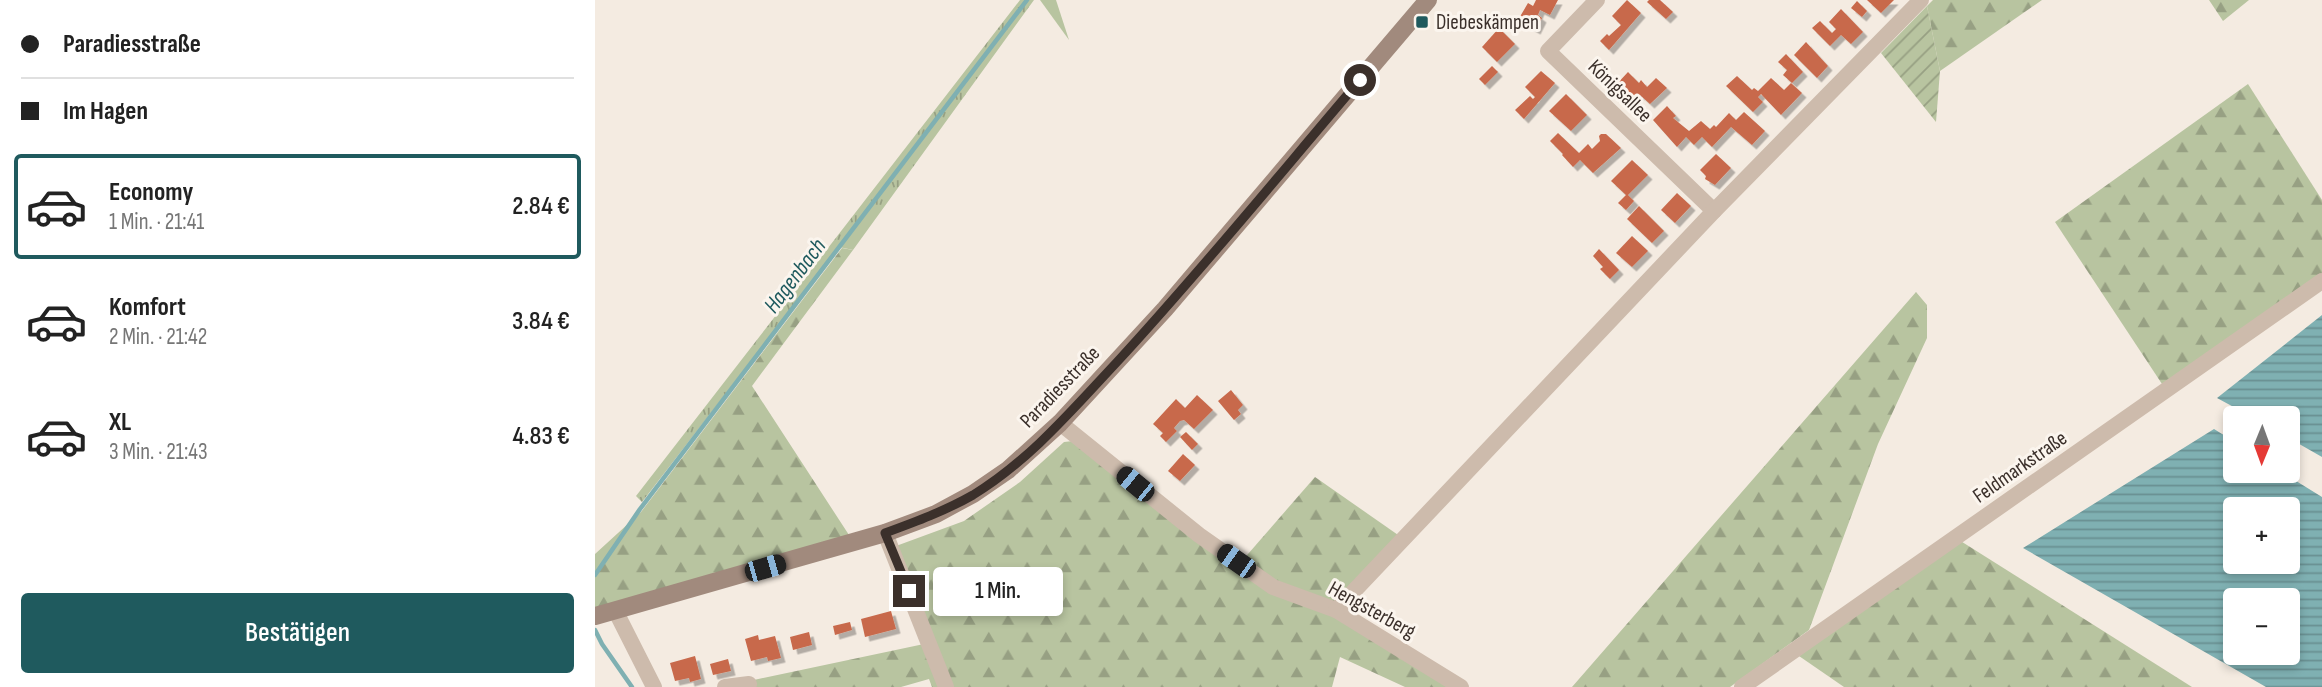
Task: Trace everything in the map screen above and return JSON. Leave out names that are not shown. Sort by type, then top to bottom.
[{"type":"main road","name":"Paradiesstraße","points":[[603,614],[885,533],[936,514],[973,494],[1008,470],[1060,423],[1165,309],[1429,0]]},
{"type":"street","name":"Königsallee","points":[[1597,0],[1548,51],[1714,211]]},
{"type":"street","points":[[1336,610],[1714,211],[1921,0]]},
{"type":"street","name":"Feldmarkstraße","points":[[1742,687],[2322,281]]},
{"type":"street","name":"Hengsterberg","points":[[1060,423],[1199,535],[1273,587],[1336,610],[1461,687]]},
{"type":"street","points":[[885,533],[946,687]]},
{"type":"street","points":[[603,614],[654,687]]},
{"type":"street","points":[[725,687],[749,684]]},
{"type":"green space","points":[[1020,0],[1034,0],[853,250],[839,247],[642,502],[636,496]]},
{"type":"green space","points":[[1040,0],[1056,0],[1069,40]]},
{"type":"green space","points":[[1933,0],[2042,0],[1940,71],[1927,6]]},
{"type":"green space","points":[[2209,0],[2249,0],[2223,21]]},
{"type":"green space","points":[[1927,6],[1940,71],[1936,122],[1881,53]]},
{"type":"green space","points":[[2248,84],[2322,200],[2322,274],[2164,387],[2055,222]]},
{"type":"green space","points":[[842,248],[853,250],[752,386],[849,535],[595,613],[595,554],[641,512]]},
{"type":"green space","points":[[1916,292],[1927,305],[1927,338],[1878,444],[1809,630],[1730,687],[1572,687]]},
{"type":"green space","points":[[1073,441],[1196,538],[1338,618],[1449,687],[1405,687],[1340,657],[1332,687],[951,687],[896,546],[964,521],[1020,482],[1064,442]]},
{"type":"green space","points":[[1315,477],[1401,537],[1336,607],[1274,585],[1241,562]]},
{"type":"green space","points":[[1959,540],[2192,687],[1844,687],[1799,656]]},
{"type":"green space","points":[[924,644],[942,687],[932,687],[929,679],[901,687],[751,687],[749,681]]},
{"type":"water","points":[[2322,315],[2322,457],[2300,444],[2300,406],[2232,406],[2217,398]]},
{"type":"water","points":[[2214,429],[2223,435],[2223,483],[2299,483],[2322,497],[2322,687],[2266,687],[2228,665],[2300,665],[2300,588],[2223,588],[2223,662],[2023,548]]},
{"type":"building","points":[[1536,0],[1558,0],[1550,15],[1540,10],[1538,15],[1542,18],[1536,30],[1518,20],[1528,3],[1533,6]]},
{"type":"building","points":[[1627,0],[1641,13],[1609,50],[1600,41],[1621,25],[1612,16]]},
{"type":"building","points":[[1660,0],[1673,12],[1666,19],[1647,2]]},
{"type":"building","points":[[1867,0],[1894,0],[1881,13]]},
{"type":"building","points":[[1857,1],[1867,11],[1862,17],[1851,8]]},
{"type":"building","points":[[1841,9],[1863,32],[1851,44],[1841,35],[1830,46],[1812,28],[1820,21],[1832,33],[1836,29],[1829,22]]},
{"type":"building","points":[[1499,28],[1515,44],[1497,62],[1482,47]]},
{"type":"building","points":[[1806,42],[1828,66],[1817,78],[1794,55]]},
{"type":"building","points":[[1786,54],[1803,72],[1792,83],[1783,75],[1787,70],[1778,62]]},
{"type":"building","points":[[1492,66],[1498,72],[1485,85],[1479,79]]},
{"type":"building","points":[[1541,71],[1555,83],[1524,119],[1515,110],[1530,96],[1533,99],[1535,97],[1525,87]]},
{"type":"building","points":[[1628,72],[1647,87],[1656,78],[1667,88],[1650,104],[1640,95],[1633,103],[1615,86]]},
{"type":"building","points":[[1737,76],[1752,90],[1754,88],[1758,91],[1771,78],[1784,90],[1791,83],[1802,93],[1781,115],[1761,94],[1758,97],[1763,102],[1753,112],[1726,86]]},
{"type":"building","points":[[1566,94],[1587,115],[1571,131],[1549,111]]},
{"type":"building","points":[[1667,106],[1676,116],[1673,118],[1689,131],[1701,121],[1710,129],[1714,125],[1716,127],[1729,113],[1736,120],[1744,112],[1765,131],[1752,145],[1731,127],[1712,147],[1702,137],[1694,145],[1686,137],[1677,147],[1653,120]]},
{"type":"building","points":[[1558,133],[1579,153],[1588,144],[1592,149],[1600,141],[1601,134],[1606,134],[1621,148],[1593,173],[1580,160],[1573,167],[1562,155],[1550,141]]},
{"type":"building","points":[[1716,154],[1731,168],[1715,185],[1705,179],[1706,176],[1700,170]]},
{"type":"building","points":[[1632,160],[1648,175],[1628,195],[1634,201],[1626,210],[1618,203],[1626,195],[1611,181]]},
{"type":"building","points":[[1677,193],[1691,206],[1675,223],[1661,210]]},
{"type":"building","points":[[1639,206],[1664,231],[1652,243],[1627,219]]},
{"type":"building","points":[[1632,236],[1648,251],[1632,267],[1616,253]]},
{"type":"building","points":[[1599,249],[1619,270],[1610,279],[1593,256]]},
{"type":"building","points":[[1231,390],[1243,405],[1238,410],[1241,414],[1234,420],[1218,401]]},
{"type":"building","points":[[1197,395],[1213,410],[1194,429],[1184,420],[1180,421],[1174,428],[1177,431],[1166,442],[1160,436],[1163,433],[1153,424],[1176,399],[1185,408]]},
{"type":"building","points":[[1186,432],[1198,444],[1192,450],[1180,437]]},
{"type":"building","points":[[1183,454],[1195,465],[1180,481],[1168,471]]},
{"type":"building","points":[[891,611],[896,629],[865,637],[861,619]]},
{"type":"building","points":[[850,622],[852,630],[835,635],[833,626]]},
{"type":"building","points":[[809,632],[812,645],[793,650],[790,637]]},
{"type":"building","points":[[758,635],[759,640],[775,636],[781,658],[768,661],[767,657],[751,661],[745,639]]},
{"type":"building","points":[[695,656],[701,679],[690,682],[689,678],[675,681],[670,663]]},
{"type":"building","points":[[728,659],[731,671],[713,675],[710,664]]},
{"type":"waterway","name":"Hagenbach","points":[[595,575],[640,509],[1027,0]]},
{"type":"waterway","name":"Hagenbach","points":[[595,630],[632,687]]},
{"type":"place","name":"Diebeskämpen","points":[[1422,22]]},
{"type":"route","points":[[909,591],[885,533],[936,514],[973,494],[1008,470],[1060,423],[1165,309],[1360,80]]}]
